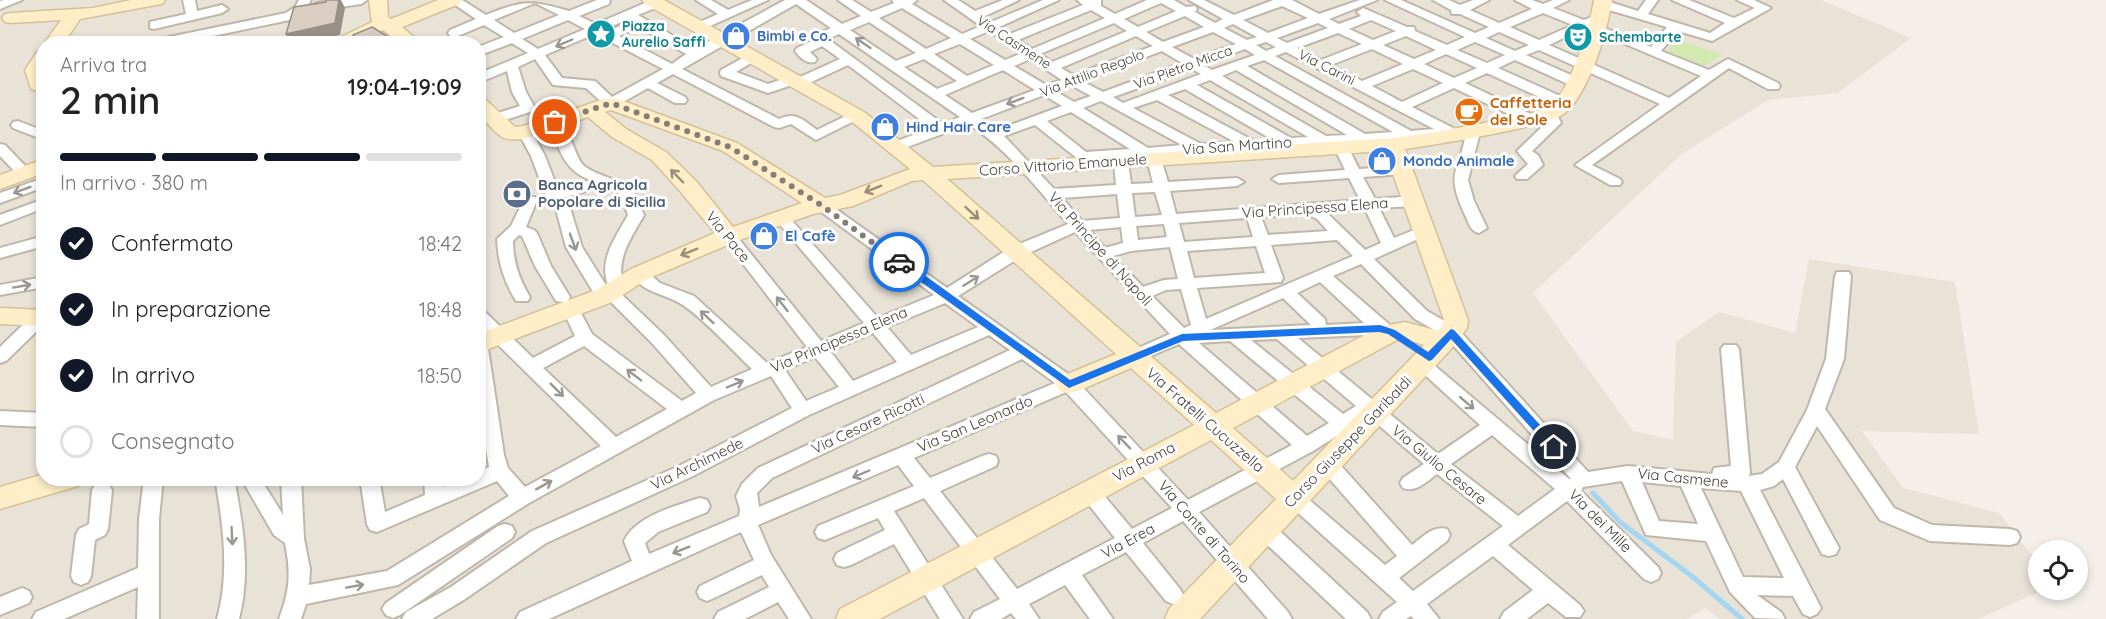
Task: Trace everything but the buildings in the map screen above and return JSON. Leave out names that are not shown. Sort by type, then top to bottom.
[{"type":"street","points":[[6,14],[34,0]]},
{"type":"street","points":[[6,14],[42,0]]},
{"type":"street","points":[[189,0],[192,16]]},
{"type":"street","points":[[198,36],[290,16],[302,5],[361,0]]},
{"type":"street","points":[[378,0],[379,19],[401,36]]},
{"type":"street","points":[[360,36],[453,0],[514,38],[541,58]]},
{"type":"street","points":[[454,33],[532,0]]},
{"type":"street","points":[[539,0],[779,124],[792,118],[816,135],[857,116]]},
{"type":"street","points":[[702,0],[728,15]]},
{"type":"street","points":[[486,114],[506,130],[520,133],[601,106],[648,83],[695,54],[796,0]]},
{"type":"street","name":"Via Principe di Napoli","points":[[796,0],[995,135],[1028,168],[1076,226],[1182,337],[1306,446]]},
{"type":"street","points":[[844,0],[966,81]]},
{"type":"street","points":[[974,16],[1012,0]]},
{"type":"street","points":[[896,66],[1053,0]]},
{"type":"street","points":[[936,94],[1157,0]]},
{"type":"street","points":[[1165,0],[1264,55],[1401,140],[1403,170],[1456,320],[1455,328],[1436,349]]},
{"type":"street","points":[[1337,0],[1487,68],[1557,108]]},
{"type":"street","name":"Via Pietro Micca","points":[[995,135],[1371,0]]},
{"type":"street","points":[[1391,0],[1575,82]]},
{"type":"street","points":[[1439,0],[1670,104]]},
{"type":"street","points":[[1323,64],[1483,0]]},
{"type":"street","points":[[1521,0],[1542,9],[1597,15],[1641,16],[1712,37],[1734,22],[1765,8],[1743,0]]},
{"type":"street","points":[[1364,85],[1563,0]]},
{"type":"street","points":[[1641,16],[1652,0]]},
{"type":"street","points":[[1678,0],[1734,22]]},
{"type":"street","points":[[486,49],[605,1]]},
{"type":"street","points":[[541,58],[594,28],[653,1]]},
{"type":"street","name":"Via Fratelli Cucuzzella","points":[[653,1],[857,116],[897,146],[1211,426],[1384,576],[1428,619]]},
{"type":"street","points":[[699,27],[756,1]]},
{"type":"street","points":[[941,129],[819,38],[904,1],[947,7],[961,39],[1149,156],[1161,187],[1201,333],[1280,284]]},
{"type":"street","points":[[1051,67],[1185,12],[1204,1]]},
{"type":"street","name":"Via Carini","points":[[1204,1],[1233,20],[1460,133]]},
{"type":"street","points":[[1282,1],[1530,119]]},
{"type":"street","name":"Via Attilio Regolo","points":[[897,146],[1282,1]]},
{"type":"street","points":[[1009,39],[1093,2],[1137,32],[1332,144],[1354,174],[1390,244]]},
{"type":"street","points":[[6,14],[155,13],[192,16],[222,7]]},
{"type":"street","name":"Via Casmene","points":[[947,7],[974,16],[1071,80],[1202,150]]},
{"type":"street","points":[[154,36],[155,13]]},
{"type":"street","points":[[59,36],[75,14]]},
{"type":"street","points":[[628,14],[695,54]]},
{"type":"street","points":[[1403,106],[1516,55],[1597,15]]},
{"type":"street","points":[[1597,15],[1653,52],[1710,75]]},
{"type":"street","points":[[1522,176],[1536,165],[1533,158],[1524,151],[1554,123],[1557,108],[1575,82],[1597,15]]},
{"type":"street","points":[[1124,107],[1372,16]]},
{"type":"street","points":[[486,75],[511,64],[541,58],[611,37],[640,22]]},
{"type":"street","points":[[241,36],[242,26]]},
{"type":"street","points":[[1653,52],[1675,26]]},
{"type":"street","points":[[812,59],[801,51],[822,40]]},
{"type":"street","points":[[704,86],[752,57]]},
{"type":"street","name":"Via Conte di Torino","points":[[541,58],[558,82],[590,84],[601,106],[730,147],[821,205],[1069,384],[1143,462],[1281,619]]},
{"type":"street","points":[[735,102],[849,60]]},
{"type":"street","points":[[1615,182],[1582,165],[1728,63],[1773,86]]},
{"type":"street","points":[[486,113],[528,108],[519,92],[511,64]]},
{"type":"street","points":[[1237,66],[1362,138]]},
{"type":"street","points":[[726,73],[768,89]]},
{"type":"street","points":[[648,83],[680,100]]},
{"type":"street","points":[[1186,84],[1289,143]]},
{"type":"street","points":[[871,95],[886,88]]},
{"type":"street","points":[[1158,95],[1251,145]]},
{"type":"street","name":"Via Pace","points":[[601,106],[619,133],[658,156],[688,186],[846,384]]},
{"type":"street","name":"Corso Vittorio Emanuele","points":[[486,339],[729,236],[781,217],[821,205],[845,201],[909,175],[1121,162],[1149,156],[1401,140],[1460,133],[1530,119],[1557,108]]},
{"type":"street","name":"Via San Martino","points":[[1037,120],[1083,156],[1149,156],[1251,145],[1332,144],[1362,138],[1401,140]]},
{"type":"street","points":[[555,122],[575,166],[587,174],[608,180],[627,193],[636,215],[613,260],[608,288]]},
{"type":"street","points":[[18,125],[36,133]]},
{"type":"street","points":[[520,133],[538,156],[553,196],[563,207],[574,247],[608,288],[708,395]]},
{"type":"street","points":[[1460,133],[1473,141],[1461,174],[1467,200],[1479,228]]},
{"type":"street","points":[[0,148],[20,167],[0,183]]},
{"type":"street","points":[[1121,162],[1131,246]]},
{"type":"street","points":[[1280,178],[1403,170]]},
{"type":"street","points":[[553,196],[608,180]]},
{"type":"street","points":[[1049,194],[1237,182]]},
{"type":"street","points":[[0,198],[36,185]]},
{"type":"street","points":[[522,297],[507,271],[505,239],[517,229],[530,200]]},
{"type":"street","name":"Via Principessa Elena","points":[[298,596],[391,579],[522,498],[708,395],[946,296],[1016,252],[1076,226],[1414,201]]},
{"type":"street","points":[[0,220],[36,206]]},
{"type":"street","points":[[1308,208],[1322,216],[1421,315],[1436,349],[1576,484],[1390,619]]},
{"type":"street","points":[[1252,212],[1280,284],[1319,323]]},
{"type":"street","points":[[781,217],[909,364]]},
{"type":"street","points":[[517,229],[529,233],[536,255],[549,280],[567,304],[585,338],[681,410]]},
{"type":"street","points":[[1140,294],[1164,285],[1280,284],[1322,275],[1424,231]]},
{"type":"street","points":[[1102,254],[1131,246],[1262,241],[1342,235]]},
{"type":"street","points":[[0,253],[36,243]]},
{"type":"street","points":[[639,274],[654,287],[688,300],[770,369],[800,406]]},
{"type":"street","name":"Via dei Mille","points":[[1322,275],[1385,330],[1436,349],[1493,425],[1576,484],[1651,573]]},
{"type":"street","points":[[1829,548],[1786,467],[1816,410],[1835,359],[1843,276]]},
{"type":"street","points":[[0,290],[36,283]]},
{"type":"street","points":[[0,316],[36,318]]},
{"type":"street","points":[[0,357],[36,324]]},
{"type":"street","name":"Via Archimede","points":[[413,619],[458,593],[539,537],[684,472],[803,410],[990,328]]},
{"type":"street","name":"Via San Leonardo","points":[[527,619],[644,565],[1182,337],[1201,333],[1234,335],[1385,330]]},
{"type":"street","name":"Via Roma","points":[[851,619],[1321,368],[1385,330]]},
{"type":"street","name":"Via Giulio Cesare","points":[[1281,333],[1437,464],[1517,526]]},
{"type":"street","points":[[1234,335],[1342,423]]},
{"type":"street","points":[[533,366],[585,338]]},
{"type":"street","points":[[486,341],[533,366],[614,447]]},
{"type":"street","name":"Corso Giuseppe Garibaldi","points":[[1182,609],[1233,564],[1327,463],[1372,410],[1436,349]]},
{"type":"street","points":[[1690,484],[1701,474],[1741,473],[1730,349]]},
{"type":"street","name":"Via Cesare Ricotti","points":[[747,522],[750,509],[746,496],[749,489],[765,474],[1023,351]]},
{"type":"street","points":[[486,361],[495,455],[500,471],[522,498]]},
{"type":"street","name":"Via Erea","points":[[981,619],[1306,446],[1342,423],[1372,410]]},
{"type":"street","points":[[1816,410],[1887,514],[1930,534],[2010,537]]},
{"type":"street","points":[[0,418],[36,420]]},
{"type":"street","points":[[1410,483],[1493,425]]},
{"type":"street","points":[[902,456],[1028,619]]},
{"type":"street","points":[[825,532],[989,461]]},
{"type":"street","points":[[1327,463],[1411,557]]},
{"type":"street","name":"Via Casmene","points":[[1576,484],[1628,473],[1690,484],[1747,484],[1767,481],[1786,467]]},
{"type":"street","points":[[486,477],[500,471]]},
{"type":"street","points":[[1628,473],[1653,529],[1712,533]]},
{"type":"street","points":[[1690,484],[1737,586],[1763,613],[1774,619]]},
{"type":"street","points":[[1690,484],[1737,586]]},
{"type":"street","points":[[1747,484],[1810,608]]},
{"type":"street","points":[[1,501],[45,486]]},
{"type":"street","points":[[147,619],[149,519],[153,486]]},
{"type":"street","points":[[226,486],[230,506],[235,592],[228,619]]},
{"type":"street","points":[[255,486],[281,528],[294,539]]},
{"type":"street","points":[[290,619],[298,596],[300,569],[294,539],[291,486]]},
{"type":"street","points":[[370,486],[376,524],[465,486]]},
{"type":"street","points":[[434,486],[435,499]]},
{"type":"street","points":[[81,576],[86,535],[98,530],[102,490]]},
{"type":"street","points":[[1089,491],[1182,609]]},
{"type":"street","points":[[644,565],[634,541],[651,526],[700,506]]},
{"type":"street","points":[[882,508],[952,619]]},
{"type":"street","points":[[747,522],[766,564],[800,619]]},
{"type":"street","points":[[1264,529],[1360,619]]},
{"type":"street","points":[[392,614],[505,532]]},
{"type":"street","points":[[844,560],[898,533]]},
{"type":"street","points":[[1384,576],[1440,535]]},
{"type":"street","points":[[1493,544],[1573,611]]},
{"type":"street","points":[[707,592],[766,564]]},
{"type":"street","points":[[1068,573],[1101,619]]},
{"type":"street","points":[[43,619],[147,574]]},
{"type":"street","points":[[391,579],[392,614]]},
{"type":"street","points":[[1737,586],[1800,587]]},
{"type":"street","points":[[725,619],[781,591]]},
{"type":"street","points":[[1511,619],[1548,591]]},
{"type":"street","points":[[0,606],[22,597]]},
{"type":"shaded area","points":[[1821,0],[1911,38],[1838,93],[1768,100],[1682,154],[1533,293],[1633,431],[1673,440],[1676,342],[1719,312],[1795,333],[1809,259],[1955,282],[1979,434],[1862,431],[1903,488],[1999,513],[2028,550],[2028,597],[1978,619],[1719,619],[1705,608],[1687,619],[0,619],[0,1]]},
{"type":"shaded area","points":[[36,329],[36,414],[0,412],[0,365]]},
{"type":"green space","points":[[1677,40],[1723,54],[1703,67],[1665,52]]},
{"type":"waterway","points":[[1593,493],[1620,522],[1693,577],[1742,619]]},
{"type":"way so far","points":[[555,122],[611,103],[730,147],[821,205],[899,262]]},
{"type":"place","name":"Piazza Aurelio Saffi","points":[[601,34]]},
{"type":"place","name":"Bimbi e Co.","points":[[736,36]]},
{"type":"place","name":"Schembarte","points":[[1578,37]]},
{"type":"place","name":"Caffetteria del Sole","points":[[1469,112]]},
{"type":"place","name":"Hind Hair Care","points":[[885,127]]},
{"type":"place","name":"Mondo Animale","points":[[1382,161]]},
{"type":"place","name":"Banca Agricola Popolare di Sicilia","points":[[517,194]]},
{"type":"place","name":"El Cafè","points":[[764,236]]},
{"type":"route","points":[[899,262],[1069,384],[1182,337],[1380,328],[1391,332],[1429,357],[1451,332],[1554,447]]}]
